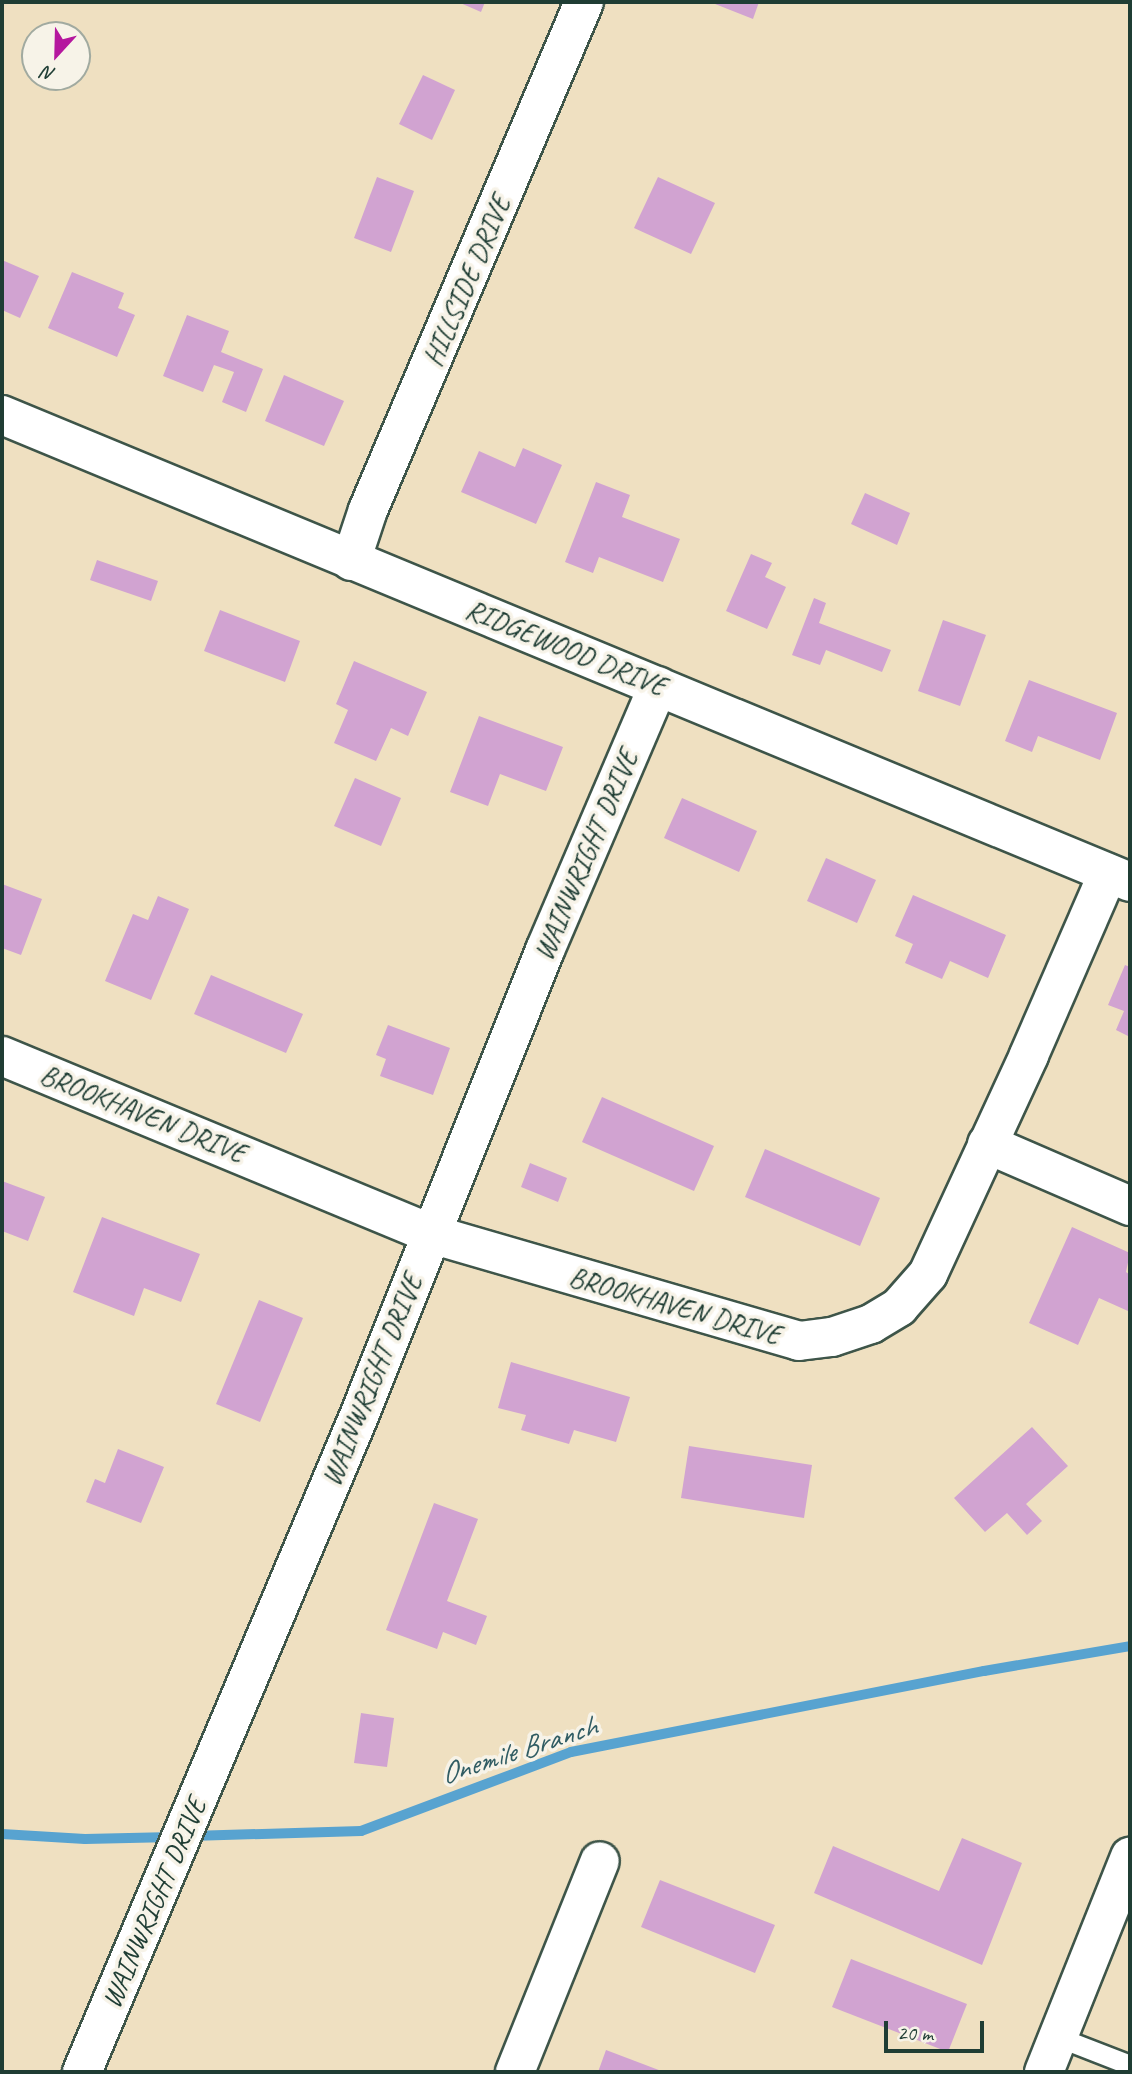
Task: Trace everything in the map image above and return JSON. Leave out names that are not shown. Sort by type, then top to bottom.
[{"type":"street","name":"HILLSIDE DRIVE","points":[[351,561],[368,510],[584,2]]},
{"type":"street","name":"RIDGEWOOD DRIVE","points":[[2,415],[1119,877]]},
{"type":"street","name":"WAINWRIGHT DRIVE","points":[[82,2072],[359,1416],[545,950],[658,686]]},
{"type":"street","name":"BROOKHAVEN DRIVE","points":[[2,1055],[431,1234],[799,1341],[832,1337],[871,1324],[899,1307],[928,1274],[987,1144],[1119,877]]},
{"type":"street","points":[[987,1144],[1130,1206]]},
{"type":"street","points":[[1044,2072],[1130,1857]]},
{"type":"street","points":[[515,2072],[600,1861]]},
{"type":"lane","points":[[1058,2037],[1130,2065]]},
{"type":"building","points":[[458,2],[485,2],[481,12]]},
{"type":"building","points":[[710,2],[759,2],[753,19]]},
{"type":"building","points":[[423,75],[455,90],[432,140],[399,124]]},
{"type":"building","points":[[377,177],[414,191],[391,252],[354,238]]},
{"type":"building","points":[[658,177],[715,203],[691,254],[634,228]]},
{"type":"building","points":[[2,260],[39,276],[20,318],[2,310]]},
{"type":"building","points":[[72,272],[124,293],[118,308],[135,315],[117,357],[48,328]]},
{"type":"building","points":[[187,315],[229,331],[221,352],[263,369],[246,412],[222,402],[234,372],[214,365],[203,392],[163,376]]},
{"type":"building","points":[[284,375],[344,401],[324,446],[265,421]]},
{"type":"building","points":[[523,448],[562,465],[536,524],[461,492],[479,451],[515,467]]},
{"type":"building","points":[[596,482],[630,495],[622,517],[680,539],[663,582],[599,557],[593,573],[565,562]]},
{"type":"building","points":[[865,493],[910,513],[897,545],[851,524]]},
{"type":"building","points":[[751,554],[772,563],[765,577],[786,587],[767,629],[726,611]]},
{"type":"building","points":[[97,560],[158,581],[151,601],[90,580]]},
{"type":"building","points":[[814,598],[826,603],[819,623],[891,650],[882,672],[826,650],[820,665],[792,655]]},
{"type":"building","points":[[220,610],[300,641],[285,682],[204,651]]},
{"type":"building","points":[[943,620],[986,635],[960,706],[918,691]]},
{"type":"building","points":[[354,661],[427,692],[408,736],[391,728],[376,761],[334,743],[348,710],[336,704]]},
{"type":"building","points":[[1029,680],[1117,713],[1100,760],[1038,736],[1032,752],[1005,741]]},
{"type":"building","points":[[479,716],[563,747],[546,791],[500,774],[488,806],[450,792]]},
{"type":"building","points":[[355,778],[401,798],[381,846],[334,826]]},
{"type":"building","points":[[682,798],[757,831],[739,872],[664,838]]},
{"type":"building","points":[[826,858],[876,880],[857,923],[807,901]]},
{"type":"building","points":[[2,884],[42,899],[21,955],[2,948]]},
{"type":"building","points":[[913,895],[1006,935],[988,978],[950,961],[942,979],[905,963],[913,944],[895,936]]},
{"type":"building","points":[[158,896],[189,909],[151,1000],[105,981],[133,914],[148,920]]},
{"type":"building","points":[[1125,965],[1130,967],[1130,1037],[1116,1030],[1124,1011],[1108,1005]]},
{"type":"building","points":[[211,975],[303,1014],[286,1053],[194,1014]]},
{"type":"building","points":[[388,1025],[450,1048],[433,1095],[380,1076],[386,1059],[376,1055]]},
{"type":"building","points":[[602,1097],[714,1146],[694,1191],[582,1142]]},
{"type":"building","points":[[765,1149],[880,1198],[860,1246],[745,1197]]},
{"type":"building","points":[[530,1163],[567,1178],[558,1202],[521,1187]]},
{"type":"building","points":[[2,1181],[45,1197],[28,1241],[2,1231]]},
{"type":"building","points":[[102,1217],[200,1254],[181,1302],[144,1288],[134,1316],[73,1292]]},
{"type":"building","points":[[1072,1227],[1130,1253],[1126,1272],[1130,1275],[1128,1311],[1099,1298],[1078,1345],[1029,1323]]},
{"type":"building","points":[[259,1300],[303,1318],[260,1422],[216,1404]]},
{"type":"building","points":[[511,1362],[630,1397],[616,1442],[574,1430],[569,1444],[521,1430],[526,1415],[498,1408]]},
{"type":"building","points":[[1032,1427],[1068,1466],[1026,1504],[1042,1521],[1027,1535],[1007,1513],[985,1532],[954,1498]]},
{"type":"building","points":[[689,1446],[812,1465],[804,1518],[681,1498]]},
{"type":"building","points":[[118,1449],[164,1467],[141,1523],[86,1502],[95,1479],[105,1483]]},
{"type":"building","points":[[434,1503],[478,1519],[447,1601],[487,1616],[476,1645],[443,1632],[437,1649],[386,1630]]},
{"type":"building","points":[[361,1713],[394,1718],[387,1767],[354,1763]]},
{"type":"building","points":[[962,1838],[1022,1863],[982,1965],[814,1893],[833,1846],[939,1891]]},
{"type":"building","points":[[660,1880],[775,1925],[755,1973],[641,1927]]},
{"type":"building","points":[[851,1959],[967,2004],[948,2052],[832,2007]]},
{"type":"building","points":[[606,2050],[664,2072],[598,2072]]},
{"type":"waterway","name":"Onemile Branch","points":[[191,1836],[361,1831],[571,1752],[984,1671],[1130,1646]]},
{"type":"waterway","name":"Onemile Branch","points":[[2,1834],[85,1839],[173,1837]]}]
